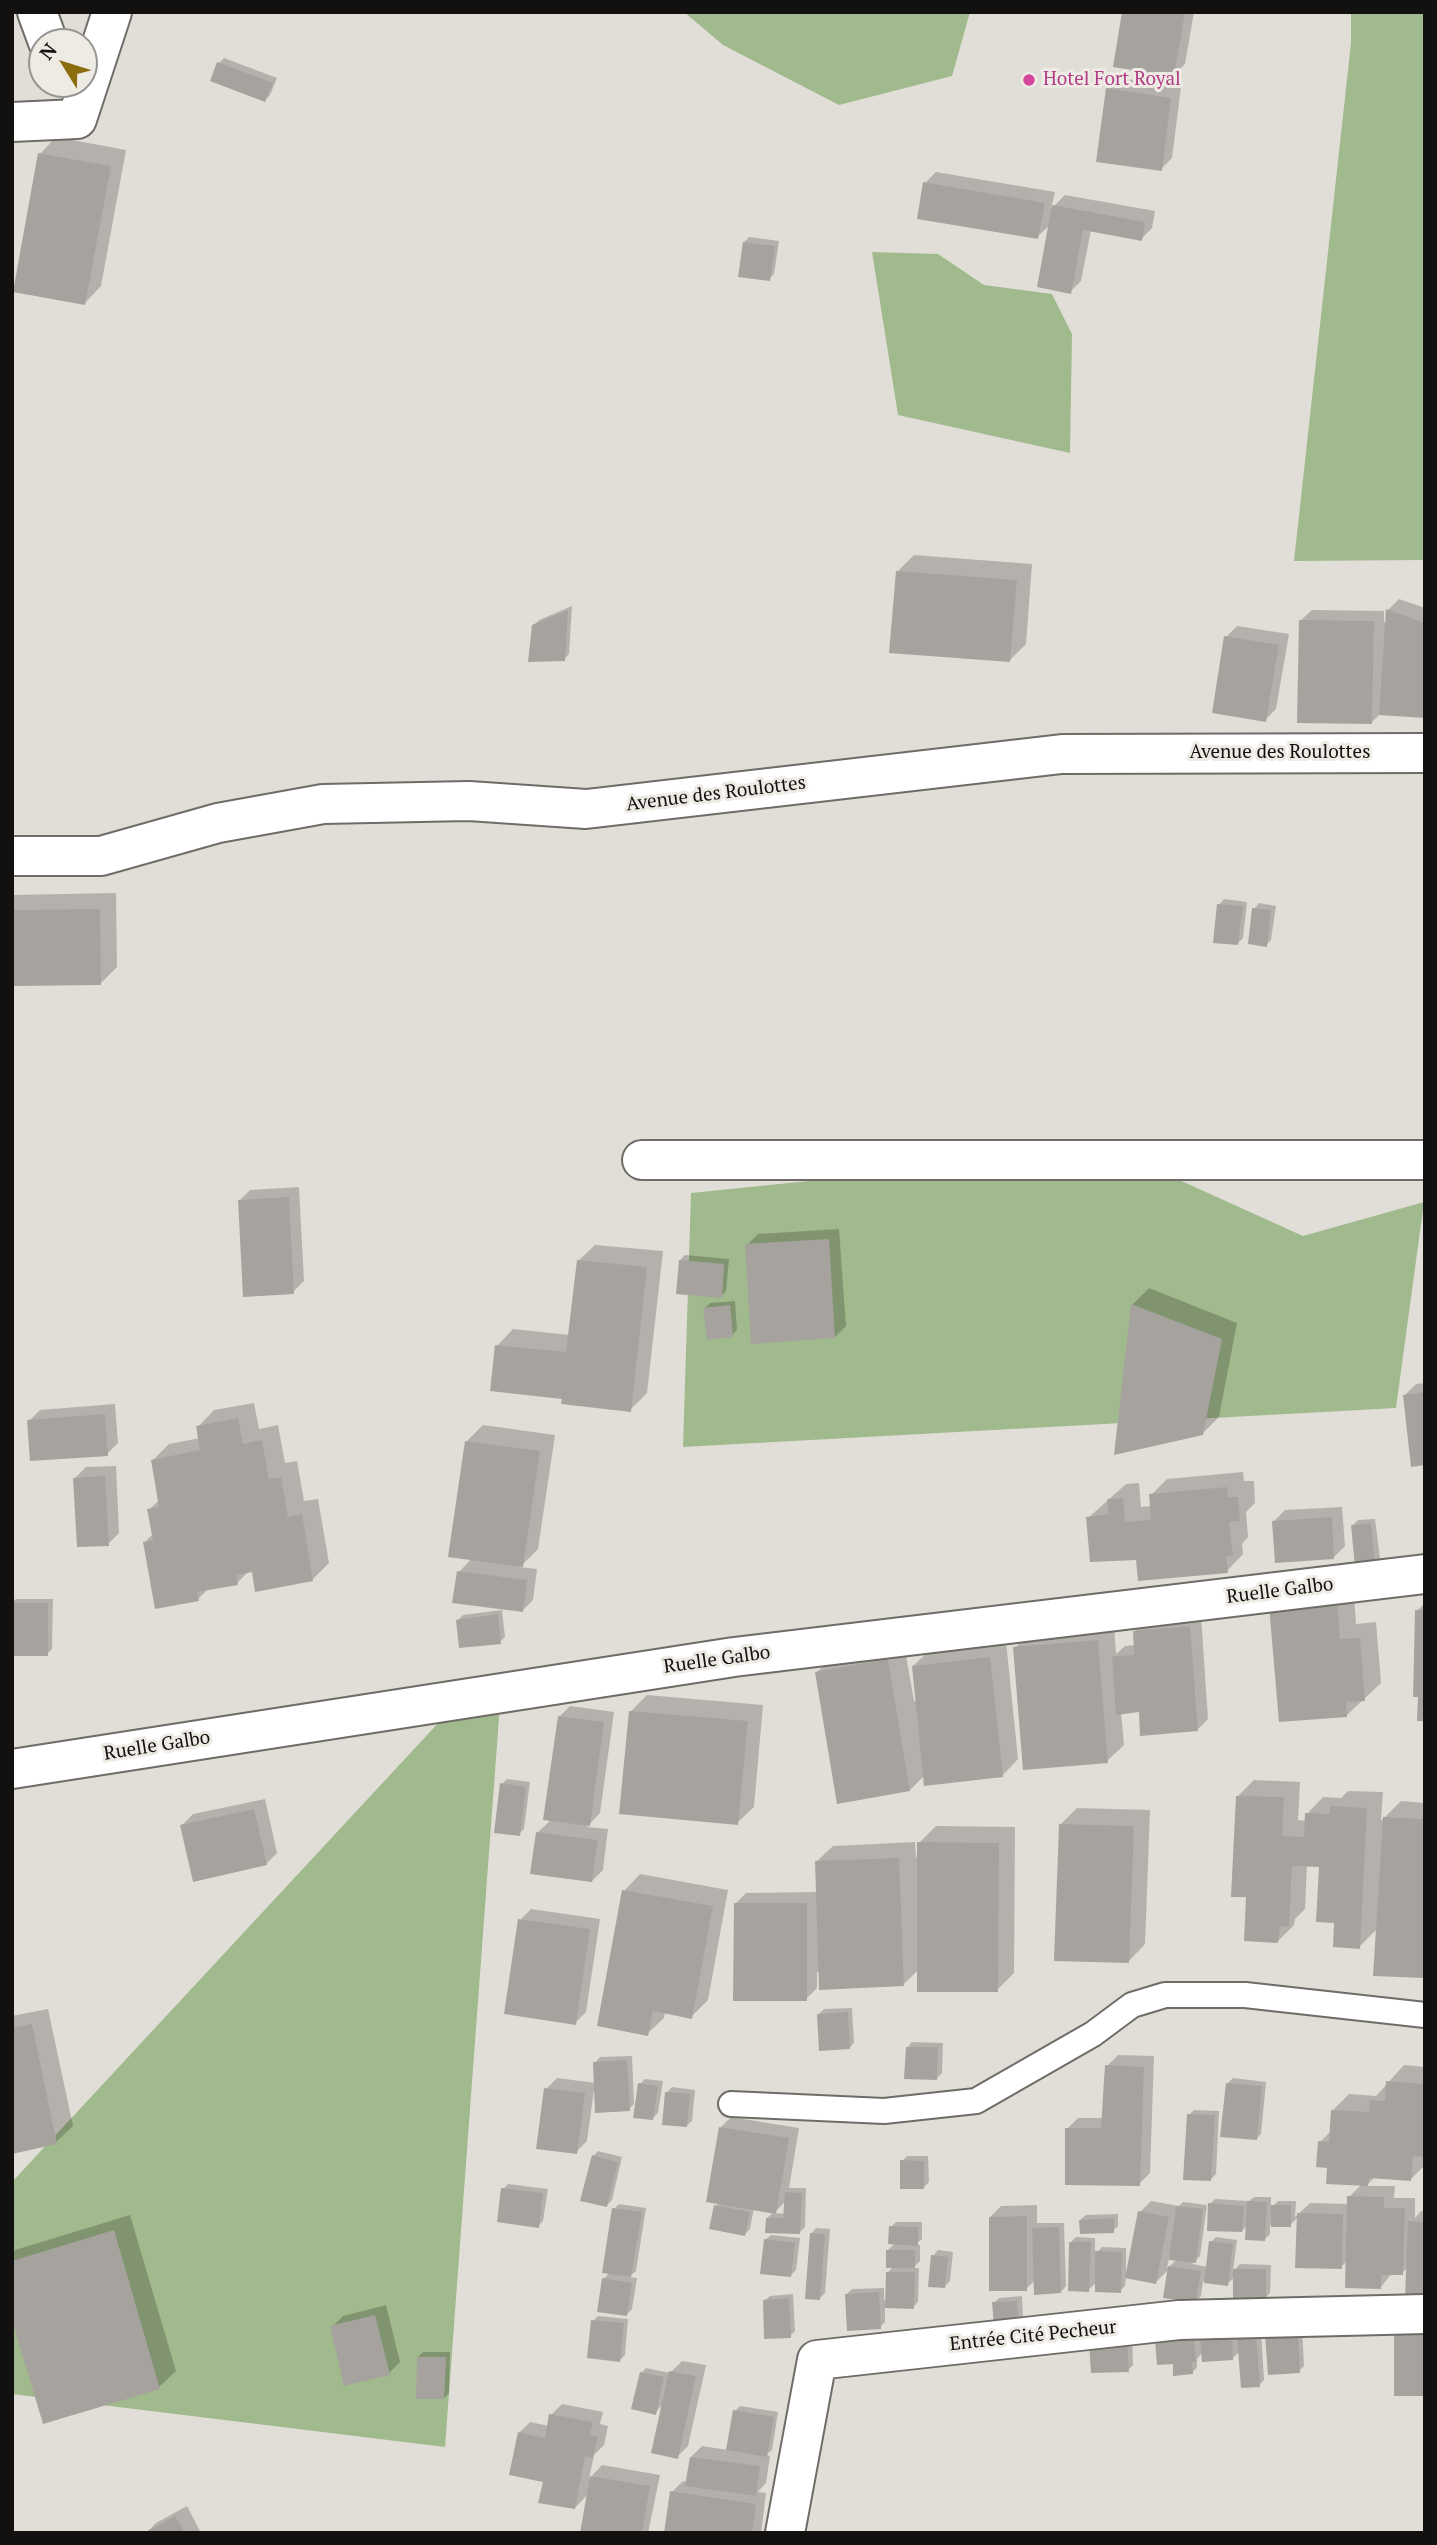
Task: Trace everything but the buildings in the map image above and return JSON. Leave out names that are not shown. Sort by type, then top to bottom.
[{"type":"street","points":[[12,122],[70,101],[112,12]]},
{"type":"street","name":"Avenue des Roulottes","points":[[12,856],[101,856],[218,823],[323,804],[469,801],[586,809],[1062,754],[1425,752]]},
{"type":"street","points":[[642,1160],[1425,1160]]},
{"type":"street","name":"Ruelle Galbo","points":[[12,1769],[734,1657],[1425,1574]]},
{"type":"street","name":"Entrée Cité Pecheur","points":[[785,2533],[817,2360],[1179,2320],[1425,2314]]},
{"type":"lane","points":[[731,2104],[884,2111],[976,2101],[1093,2034],[1132,2005],[1165,1995],[1245,1995],[1425,2015]]},
{"type":"green space","points":[[684,12],[970,12],[952,76],[839,105],[723,45]]},
{"type":"green space","points":[[1351,12],[1425,12],[1425,560],[1294,561],[1351,43]]},
{"type":"green space","points":[[872,252],[938,254],[984,285],[1052,294],[1072,334],[1070,453],[898,415]]},
{"type":"green space","points":[[1113,1150],[1303,1236],[1424,1202],[1396,1408],[683,1447],[691,1193]]},
{"type":"green space","points":[[500,1704],[445,2447],[12,2394],[12,2182],[441,1720]]},
{"type":"place","name":"Hotel Fort Royal","points":[[1029,80]]}]
